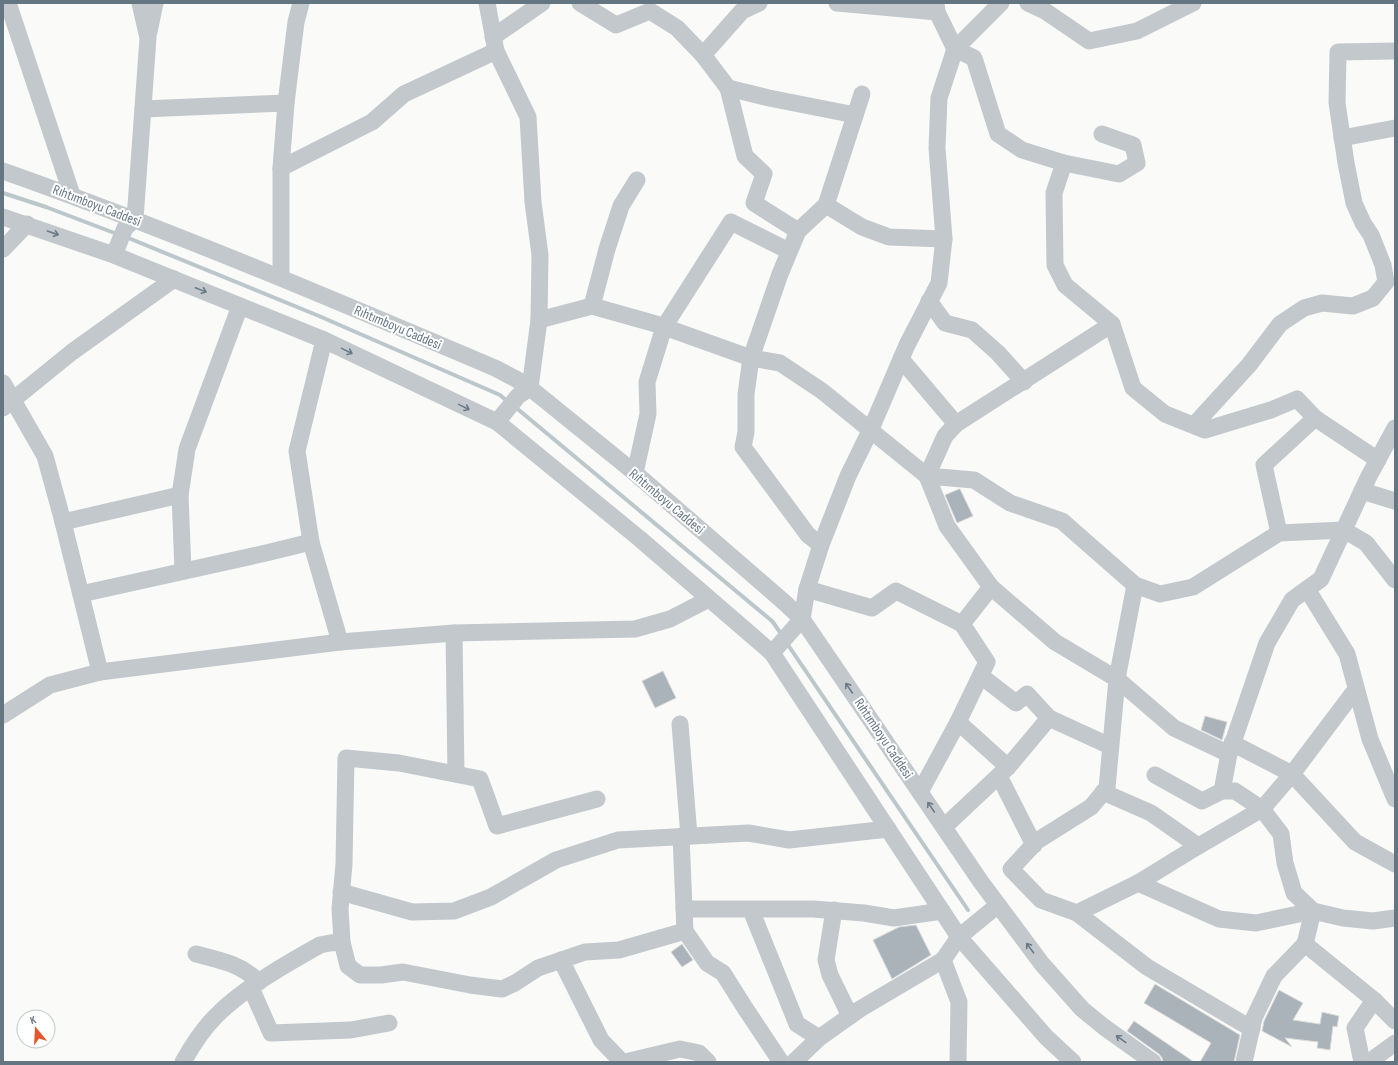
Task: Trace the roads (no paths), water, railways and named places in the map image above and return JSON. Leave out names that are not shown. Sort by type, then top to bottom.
[{"type":"street","points":[[8,3],[72,195]]},
{"type":"street","points":[[140,3],[148,38]]},
{"type":"street","points":[[115,250],[130,223],[143,109],[148,38],[155,3]]},
{"type":"street","points":[[281,278],[281,168],[286,103],[296,22],[301,3]]},
{"type":"street","points":[[487,3],[494,44],[528,117],[534,202],[540,255],[539,320],[524,392],[501,418]]},
{"type":"street","points":[[281,168],[372,122],[404,94],[494,44],[542,3]]},
{"type":"street","points":[[580,3],[616,25],[650,11],[677,28],[703,55],[728,88],[745,156],[764,174],[754,203],[798,231]]},
{"type":"street","points":[[703,55],[736,7],[759,3]]},
{"type":"street","points":[[837,3],[937,7],[955,49],[974,58],[998,134],[1022,150],[1064,162],[1119,174],[1137,163],[1132,145],[1102,134]]},
{"type":"street","points":[[775,650],[797,625],[821,545],[848,476],[871,429],[901,359],[939,283],[944,240],[938,148],[939,98],[955,49],[1001,3]]},
{"type":"street","points":[[1028,3],[1045,11],[1089,41],[1137,31],[1193,3]]},
{"type":"street","points":[[1194,425],[1249,365],[1280,324],[1304,308],[1322,303],[1353,306],[1373,298],[1386,282],[1383,265],[1371,235],[1363,223],[1354,204],[1337,103],[1338,52],[1395,51]]},
{"type":"street","points":[[728,88],[768,98],[855,115]]},
{"type":"street","points":[[821,545],[808,535],[743,446],[746,432],[746,394],[751,358],[780,274],[798,231],[826,205],[862,94]]},
{"type":"street","points":[[143,109],[286,103]]},
{"type":"street","points":[[1342,138],[1395,128]]},
{"type":"street","points":[[1064,162],[1054,193],[1055,265],[1065,285],[1112,324],[1133,388],[1165,414],[1205,430],[1271,410],[1297,399],[1315,418],[1378,460]]},
{"type":"street","name":"Rıhtımboyu Caddesi","points":[[3,171],[72,195],[130,223],[281,278],[516,378],[524,392],[635,473],[779,598],[797,625],[920,792],[981,882],[1042,964],[1082,1009],[1104,1027],[1153,1062]]},
{"type":"street","points":[[592,306],[621,206],[637,180]]},
{"type":"street","points":[[826,205],[862,227],[889,237],[944,240]]},
{"type":"street","points":[[3,217],[115,250],[174,279],[324,340],[501,418],[709,599],[775,650],[888,829],[959,937],[1046,1037],[1073,1062]]},
{"type":"street","points":[[635,473],[648,414],[647,382],[664,327],[731,222],[789,252]]},
{"type":"street","points":[[3,249],[27,224]]},
{"type":"street","points":[[8,404],[72,352],[174,279]]},
{"type":"street","points":[[929,301],[945,324],[972,330],[998,353],[1024,382]]},
{"type":"street","points":[[183,571],[180,495],[187,449],[240,306]]},
{"type":"street","points":[[539,320],[592,306],[664,327],[751,358],[780,363],[822,391],[928,476],[947,526],[991,587],[1055,642],[1117,679],[1174,728],[1292,774],[1355,842],[1395,864]]},
{"type":"street","points":[[928,476],[945,436],[956,424],[1024,382],[1112,324]]},
{"type":"street","points":[[324,340],[297,451],[311,542],[340,642]]},
{"type":"street","points":[[901,359],[956,424]]},
{"type":"street","points":[[3,383],[8,404],[44,456],[63,522],[100,672]]},
{"type":"street","points":[[1279,533],[1264,465],[1315,418]]},
{"type":"street","points":[[1222,792],[1231,749],[1267,644],[1292,600],[1321,579],[1362,491],[1395,428]]},
{"type":"street","points":[[928,476],[974,480],[1010,503],[1062,521],[1135,585],[1160,594],[1193,587],[1279,533],[1344,530],[1366,543],[1395,580]]},
{"type":"street","points":[[1362,491],[1395,501]]},
{"type":"street","points":[[63,522],[180,495]]},
{"type":"street","points":[[81,594],[311,542]]},
{"type":"street","points":[[1135,585],[1117,679],[1106,788],[1091,807],[1038,841],[1011,869],[1041,900],[1077,913],[1148,967],[1252,1029]]},
{"type":"street","points":[[962,624],[991,587]]},
{"type":"street","points":[[807,589],[872,608],[896,591],[962,624],[987,662],[958,722],[920,792]]},
{"type":"street","points":[[1307,589],[1348,654],[1370,739],[1395,799]]},
{"type":"street","points":[[3,715],[50,685],[100,672],[340,642],[454,633],[635,630],[670,619],[709,599]]},
{"type":"street","points":[[454,633],[456,774]]},
{"type":"street","points":[[980,676],[1016,703],[1027,694],[1049,718],[1110,746]]},
{"type":"street","points":[[1077,913],[1138,883],[1262,809],[1292,774],[1356,689]]},
{"type":"street","points":[[944,827],[1004,771],[1049,718]]},
{"type":"street","points":[[958,722],[1004,771],[1034,845]]},
{"type":"street","points":[[680,724],[685,836],[685,931],[707,963],[723,973],[781,1062]]},
{"type":"street","points":[[597,799],[497,826],[480,779],[399,763],[346,758],[344,864],[340,909],[342,942],[348,966],[360,975],[381,975],[403,972],[470,985],[502,989],[515,983],[538,968],[585,952],[619,950],[685,931]]},
{"type":"street","points":[[1155,775],[1202,801],[1222,792],[1235,791],[1262,809],[1281,834],[1285,863],[1294,893],[1313,911]]},
{"type":"street","points":[[1103,792],[1151,814],[1198,846]]},
{"type":"street","points":[[341,892],[412,912],[454,911],[491,897],[556,860],[618,840],[748,833],[789,840],[888,829]]},
{"type":"street","points":[[1138,883],[1219,919],[1256,923],[1313,911],[1343,918],[1373,921],[1395,918]]},
{"type":"street","points":[[794,1062],[820,1038],[850,1016],[943,960],[959,937],[998,905]]},
{"type":"street","points":[[684,909],[813,909],[864,913],[894,918],[942,911]]},
{"type":"street","points":[[751,910],[797,1024],[820,1038]]},
{"type":"street","points":[[834,910],[826,960],[830,975],[850,1016]]},
{"type":"street","points":[[1244,1062],[1254,1018],[1274,976],[1305,944],[1313,911]]},
{"type":"street","points":[[183,1062],[197,1039],[215,1017],[255,985],[320,945],[330,942],[342,942]]},
{"type":"street","points":[[1305,944],[1374,1000],[1395,1021]]},
{"type":"street","points":[[196,954],[228,962],[246,971],[255,985],[271,1033],[351,1030],[389,1023]]},
{"type":"street","points":[[561,960],[601,1040],[622,1062]]},
{"type":"street","points":[[943,960],[959,1002],[958,1062]]},
{"type":"street","points":[[1362,1062],[1355,1028],[1374,1000]]},
{"type":"street","points":[[1369,1062],[1395,1043]]},
{"type":"street","points":[[625,1062],[680,1049],[699,1053],[708,1062]]},
{"type":"waterway","points":[[3,193],[46,207],[117,234]]},
{"type":"waterway","points":[[126,237],[319,316],[500,395],[508,402]]},
{"type":"waterway","points":[[514,406],[772,621],[782,635]]},
{"type":"waterway","points":[[786,642],[968,910]]}]
